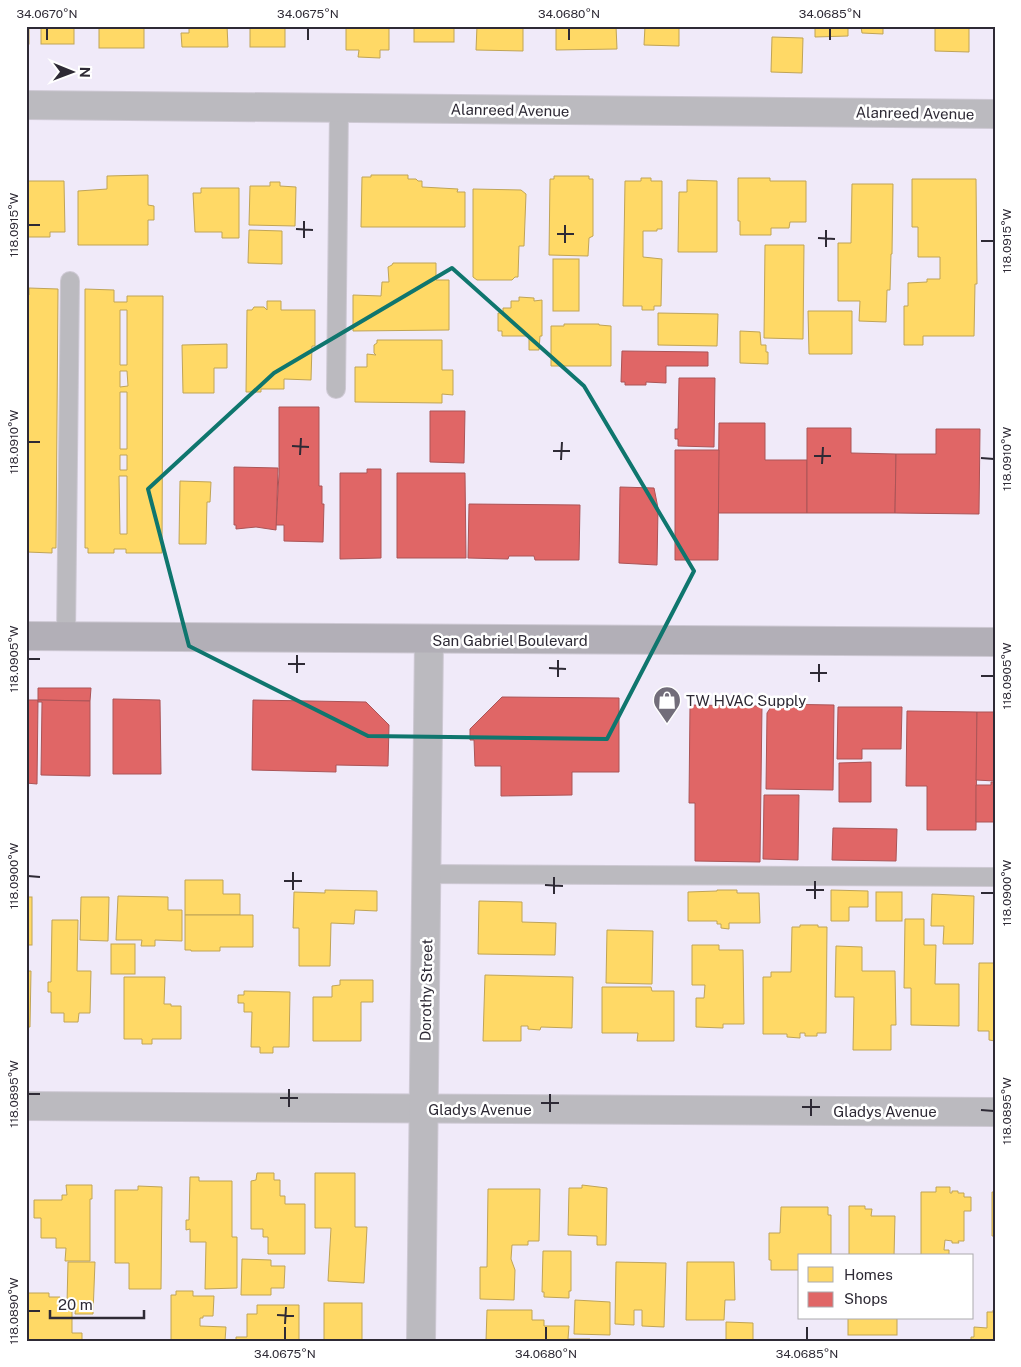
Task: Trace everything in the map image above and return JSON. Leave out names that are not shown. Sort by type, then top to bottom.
[{"type":"main road","name":"San Gabriel Boulevard","points":[[26,636],[429,640],[995,642]]},
{"type":"street","name":"Alanreed Avenue","points":[[26,104],[995,114]]},
{"type":"street","name":"Dorothy Street","points":[[421,1341],[429,640]]},
{"type":"street","name":"Gladys Avenue","points":[[26,1106],[995,1112]]},
{"type":"lane","points":[[336,389],[339,108]]},
{"type":"lane","points":[[66,636],[70,280]]},
{"type":"lane","points":[[427,874],[995,877]]},
{"type":"highlighted area","points":[[452,268],[584,386],[694,571],[607,739],[368,736],[189,646],[148,489],[274,373]]},
{"type":"building: Homes","points":[[26,26],[29,26],[29,44],[26,44]]},
{"type":"building: Homes","points":[[41,26],[74,26],[74,44],[41,44]]},
{"type":"building: Homes","points":[[99,26],[144,26],[144,48],[99,48]]},
{"type":"building: Homes","points":[[189,26],[227,26],[228,47],[182,47],[181,33],[189,33]]},
{"type":"building: Homes","points":[[250,26],[285,26],[285,47],[250,47]]},
{"type":"building: Homes","points":[[346,26],[389,26],[389,50],[380,50],[380,58],[358,57],[359,50],[346,50]]},
{"type":"building: Homes","points":[[414,26],[454,26],[454,42],[414,42]]},
{"type":"building: Homes","points":[[477,26],[523,26],[523,51],[476,50]]},
{"type":"building: Homes","points":[[556,26],[616,26],[617,49],[556,50]]},
{"type":"building: Homes","points":[[645,26],[679,26],[679,46],[644,45]]},
{"type":"building: Homes","points":[[729,26],[767,26],[767,28],[729,28]]},
{"type":"building: Homes","points":[[815,26],[883,26],[883,34],[862,33],[861,27],[848,27],[848,36],[815,37]]},
{"type":"building: Homes","points":[[935,26],[969,26],[969,52],[935,51]]},
{"type":"building: Homes","points":[[772,37],[803,38],[802,73],[771,72]]},
{"type":"building: Homes","points":[[148,175],[148,205],[154,206],[154,220],[148,220],[148,245],[78,245],[78,191],[107,189],[107,176]]},
{"type":"building: Homes","points":[[371,175],[408,175],[408,179],[422,181],[422,187],[458,189],[457,192],[465,192],[465,227],[361,227],[362,177],[371,177]]},
{"type":"building: Homes","points":[[554,176],[589,176],[589,179],[593,179],[593,236],[589,238],[588,256],[549,255],[550,179],[554,179]]},
{"type":"building: Homes","points":[[641,178],[651,178],[651,181],[662,181],[662,229],[643,231],[643,257],[662,259],[661,306],[654,306],[654,310],[642,310],[642,306],[623,306],[625,181],[641,181]]},
{"type":"building: Homes","points":[[738,178],[770,178],[770,181],[806,181],[806,222],[790,222],[789,228],[771,228],[771,235],[740,235],[740,221],[738,221]]},
{"type":"building: Homes","points":[[912,179],[976,179],[977,284],[975,284],[974,336],[923,336],[923,345],[904,345],[904,306],[908,306],[908,283],[927,282],[927,279],[940,279],[940,257],[918,257],[918,227],[912,227]]},
{"type":"building: Homes","points":[[687,180],[717,181],[717,252],[678,252],[679,192],[687,192]]},
{"type":"building: Homes","points":[[26,181],[64,181],[65,232],[50,232],[50,237],[26,237]]},
{"type":"building: Homes","points":[[270,182],[280,182],[280,186],[296,187],[295,226],[249,225],[250,186],[270,186]]},
{"type":"building: Homes","points":[[852,184],[893,184],[892,254],[890,290],[887,290],[886,322],[859,321],[860,301],[838,301],[838,243],[851,243]]},
{"type":"building: Homes","points":[[201,188],[239,188],[239,238],[222,238],[222,232],[195,232],[193,193],[201,193]]},
{"type":"building: Homes","points":[[473,189],[521,190],[526,194],[524,246],[519,246],[518,277],[512,280],[477,280],[473,277]]},
{"type":"building: Homes","points":[[249,230],[282,231],[282,264],[248,263]]},
{"type":"building: Homes","points":[[765,245],[804,245],[803,339],[764,338]]},
{"type":"building: Homes","points":[[553,259],[579,259],[579,311],[553,311]]},
{"type":"building: Homes","points":[[393,263],[436,263],[436,280],[449,280],[449,330],[353,331],[353,295],[381,296],[382,282],[389,282],[388,267]]},
{"type":"building: Homes","points":[[29,288],[58,289],[56,548],[52,548],[52,553],[27,552],[26,548],[26,295],[29,295]]},
{"type":"building: Homes","points":[[85,289],[114,290],[114,302],[127,302],[127,296],[163,296],[162,553],[126,553],[126,549],[114,549],[114,553],[88,553],[88,548],[85,548]],"holes":[[[120,310],[127,310],[127,365],[120,365]],[[120,371],[127,371],[128,386],[120,387]],[[120,392],[127,392],[127,449],[120,449]],[[120,455],[127,455],[127,470],[120,470]],[[119,476],[127,476],[127,534],[120,534]]]},
{"type":"building: Homes","points":[[519,297],[534,298],[534,301],[542,300],[542,336],[540,336],[539,350],[529,350],[529,336],[502,336],[502,331],[498,331],[498,313],[503,313],[503,308],[511,308],[511,301],[519,301]]},
{"type":"building: Homes","points":[[267,301],[281,301],[281,310],[315,310],[315,346],[312,346],[311,380],[284,379],[284,389],[261,389],[261,392],[246,392],[247,310],[252,310],[254,307],[264,307],[267,310]]},
{"type":"building: Homes","points":[[808,311],[852,311],[852,354],[809,354]]},
{"type":"building: Homes","points":[[658,313],[718,314],[717,346],[658,345]]},
{"type":"building: Homes","points":[[564,324],[611,326],[611,366],[551,366],[551,326],[564,326]]},
{"type":"building: Homes","points":[[740,331],[760,332],[761,345],[766,345],[766,352],[768,352],[768,364],[740,363]]},
{"type":"building: Homes","points":[[377,340],[442,340],[442,370],[453,370],[453,395],[442,394],[442,403],[355,402],[355,367],[367,367],[367,354],[376,355],[374,353],[374,345],[377,343]]},
{"type":"building: Homes","points":[[227,344],[227,368],[214,368],[214,393],[183,393],[182,345]]},
{"type":"building: Homes","points":[[180,481],[211,482],[210,502],[207,502],[206,544],[179,544]]},
{"type":"building: Homes","points":[[185,880],[223,880],[223,894],[240,894],[240,915],[185,915]]},
{"type":"building: Homes","points":[[325,890],[377,891],[377,911],[355,910],[354,924],[331,923],[330,966],[299,966],[299,928],[293,928],[294,892],[325,893]]},
{"type":"building: Homes","points":[[737,890],[737,893],[759,893],[760,923],[729,923],[729,929],[721,928],[721,924],[717,924],[717,921],[688,921],[688,892]]},
{"type":"building: Homes","points":[[831,890],[868,891],[868,907],[849,907],[849,921],[831,921]]},
{"type":"building: Homes","points":[[876,892],[902,892],[902,921],[876,921]]},
{"type":"building: Homes","points":[[932,894],[974,896],[973,944],[943,944],[944,926],[931,926]]},
{"type":"building: Homes","points":[[118,896],[168,897],[168,910],[182,910],[182,941],[155,940],[155,946],[141,946],[142,940],[116,940]]},
{"type":"building: Homes","points":[[26,897],[32,897],[32,945],[26,945]]},
{"type":"building: Homes","points":[[81,897],[109,897],[108,941],[80,940]]},
{"type":"building: Homes","points":[[479,901],[522,902],[522,922],[556,923],[555,955],[478,954]]},
{"type":"building: Homes","points":[[185,915],[253,915],[253,947],[220,947],[220,951],[185,950]]},
{"type":"building: Homes","points":[[905,919],[924,919],[924,945],[936,945],[935,984],[959,984],[959,1026],[911,1025],[911,988],[904,988]]},
{"type":"building: Homes","points":[[52,920],[78,920],[77,971],[91,971],[90,1013],[79,1013],[78,1022],[64,1022],[64,1013],[51,1013],[51,992],[48,992],[48,982],[51,982]]},
{"type":"building: Homes","points":[[800,925],[827,927],[826,1033],[817,1033],[817,1036],[805,1036],[805,1033],[800,1033],[800,1038],[787,1037],[787,1034],[763,1034],[763,977],[771,977],[771,972],[791,972],[792,927],[800,927]]},
{"type":"building: Homes","points":[[607,930],[653,931],[652,984],[606,983]]},
{"type":"building: Homes","points":[[111,944],[135,944],[135,974],[111,974]]},
{"type":"building: Homes","points":[[692,945],[719,945],[719,950],[743,950],[744,1024],[723,1024],[723,1028],[696,1027],[696,998],[704,998],[705,985],[692,985]]},
{"type":"building: Homes","points":[[836,946],[862,947],[862,971],[895,971],[896,1025],[891,1025],[891,1050],[853,1050],[854,997],[835,997]]},
{"type":"building: Homes","points":[[979,963],[995,963],[995,1041],[989,1040],[989,1031],[978,1031]]},
{"type":"building: Homes","points":[[26,971],[31,971],[30,1027],[26,1027]]},
{"type":"building: Homes","points":[[485,975],[573,977],[572,1028],[541,1027],[540,1030],[521,1026],[521,1041],[483,1041]]},
{"type":"building: Homes","points":[[124,977],[165,977],[164,1004],[181,1006],[181,1039],[152,1039],[152,1044],[142,1044],[142,1039],[124,1039]]},
{"type":"building: Homes","points":[[340,980],[373,980],[373,1002],[361,1002],[361,1041],[313,1041],[313,997],[332,997],[332,986],[340,985]]},
{"type":"building: Homes","points":[[602,987],[651,987],[652,991],[674,991],[674,1041],[637,1041],[638,1033],[602,1033]]},
{"type":"building: Homes","points":[[244,991],[290,992],[289,1047],[273,1047],[273,1053],[260,1053],[260,1047],[251,1047],[252,1012],[244,1012],[244,1003],[238,1003],[238,995],[244,995]]},
{"type":"building: Homes","points":[[257,1173],[274,1173],[274,1180],[280,1180],[280,1196],[285,1196],[285,1204],[305,1204],[305,1254],[268,1254],[268,1237],[263,1237],[263,1229],[251,1229],[251,1181],[256,1180]]},
{"type":"building: Homes","points":[[315,1173],[355,1173],[355,1227],[367,1227],[364,1283],[328,1281],[331,1228],[315,1228]]},
{"type":"building: Homes","points":[[190,1177],[199,1177],[199,1181],[232,1181],[232,1237],[237,1237],[237,1288],[205,1289],[206,1242],[190,1242],[190,1229],[186,1230],[186,1220],[189,1220]]},
{"type":"building: Homes","points":[[66,1185],[92,1185],[92,1199],[90,1199],[90,1261],[65,1261],[66,1248],[56,1248],[56,1238],[41,1238],[41,1218],[34,1218],[34,1200],[62,1200],[62,1195],[67,1195]]},
{"type":"building: Homes","points":[[582,1185],[607,1188],[606,1245],[597,1245],[597,1236],[568,1235],[569,1188],[582,1188]]},
{"type":"building: Homes","points":[[138,1186],[162,1187],[161,1289],[129,1289],[129,1263],[115,1263],[115,1190],[138,1190]]},
{"type":"building: Homes","points":[[936,1187],[950,1187],[950,1193],[958,1191],[958,1193],[964,1193],[964,1197],[971,1197],[971,1211],[964,1211],[964,1241],[952,1243],[952,1241],[945,1240],[944,1250],[949,1250],[949,1254],[921,1254],[921,1192],[936,1192]]},
{"type":"building: Homes","points":[[488,1189],[540,1189],[539,1241],[528,1241],[528,1245],[512,1245],[511,1259],[515,1270],[514,1300],[480,1299],[480,1267],[487,1267]]},
{"type":"building: Homes","points":[[992,1192],[995,1192],[995,1241],[994,1236],[992,1236]]},
{"type":"building: Homes","points":[[849,1206],[865,1206],[865,1209],[872,1209],[871,1216],[895,1216],[894,1254],[849,1254]]},
{"type":"building: Homes","points":[[781,1207],[828,1207],[828,1215],[831,1215],[831,1254],[798,1254],[798,1270],[771,1270],[769,1233],[780,1233]]},
{"type":"building: Homes","points":[[543,1251],[571,1251],[571,1291],[569,1291],[569,1298],[544,1297],[544,1292],[542,1292]]},
{"type":"building: Homes","points":[[242,1259],[271,1260],[271,1266],[285,1266],[284,1288],[271,1288],[271,1295],[241,1295]]},
{"type":"building: Homes","points":[[68,1262],[95,1262],[93,1314],[75,1314],[76,1303],[67,1303]]},
{"type":"building: Homes","points":[[616,1262],[666,1263],[664,1327],[642,1326],[642,1310],[634,1310],[634,1325],[615,1324]]},
{"type":"building: Homes","points":[[687,1262],[734,1262],[735,1300],[725,1300],[724,1320],[686,1320]]},
{"type":"building: Homes","points":[[176,1291],[193,1291],[193,1296],[214,1296],[213,1316],[203,1316],[203,1318],[200,1318],[200,1326],[226,1327],[225,1341],[171,1341],[171,1295],[176,1295]]},
{"type":"building: Homes","points":[[26,1293],[49,1293],[49,1297],[60,1297],[60,1310],[72,1310],[72,1333],[82,1333],[82,1341],[26,1341]]},
{"type":"building: Homes","points":[[575,1300],[610,1302],[610,1335],[574,1334]]},
{"type":"building: Homes","points":[[324,1303],[362,1303],[362,1341],[324,1341]]},
{"type":"building: Homes","points":[[257,1305],[299,1305],[299,1340],[236,1341],[236,1337],[247,1337],[247,1314],[257,1314]]},
{"type":"building: Homes","points":[[487,1310],[532,1310],[532,1320],[544,1320],[544,1326],[569,1326],[568,1339],[590,1339],[590,1341],[486,1341]]},
{"type":"building: Homes","points":[[995,1310],[995,1341],[971,1341],[971,1337],[974,1337],[974,1327],[987,1328],[987,1312],[993,1312]]},
{"type":"building: Homes","points":[[848,1320],[897,1320],[897,1335],[848,1335]]},
{"type":"building: Homes","points":[[726,1322],[753,1323],[753,1341],[726,1341]]},
{"type":"building: Shops","points":[[622,351],[708,352],[708,366],[666,366],[666,383],[646,382],[646,385],[625,385],[625,382],[621,382]]},
{"type":"building: Shops","points":[[679,378],[715,378],[714,447],[678,446],[678,439],[675,439],[675,429],[678,429]]},
{"type":"building: Shops","points":[[279,407],[319,407],[319,486],[322,486],[322,504],[324,504],[323,542],[284,541],[284,525],[276,525],[279,474]]},
{"type":"building: Shops","points":[[430,411],[465,411],[464,463],[430,462]]},
{"type":"building: Shops","points":[[719,423],[765,423],[765,460],[807,460],[807,513],[718,513]]},
{"type":"building: Shops","points":[[807,428],[851,428],[851,453],[896,454],[895,513],[807,513]]},
{"type":"building: Shops","points":[[936,429],[980,429],[979,514],[895,513],[896,454],[936,454]]},
{"type":"building: Shops","points":[[675,450],[719,450],[718,560],[675,560]]},
{"type":"building: Shops","points":[[234,467],[278,468],[276,530],[256,527],[236,529],[236,525],[234,525]]},
{"type":"building: Shops","points":[[367,469],[381,469],[381,558],[340,559],[340,473],[367,473]]},
{"type":"building: Shops","points":[[397,473],[465,473],[466,558],[397,558]]},
{"type":"building: Shops","points":[[620,487],[654,488],[658,508],[657,565],[619,563]]},
{"type":"building: Shops","points":[[469,504],[580,505],[579,560],[535,560],[534,556],[509,556],[508,559],[468,558]]},
{"type":"building: Shops","points":[[38,688],[91,688],[90,701],[38,700]]},
{"type":"building: Shops","points":[[502,697],[619,698],[619,772],[572,772],[572,795],[501,796],[501,766],[475,766],[474,740],[470,740],[470,729]]},
{"type":"building: Shops","points":[[113,699],[160,700],[161,774],[113,774]]},
{"type":"building: Shops","points":[[26,700],[38,700],[37,784],[26,783]]},
{"type":"building: Shops","points":[[38,700],[90,701],[90,776],[41,775],[42,702],[38,702]]},
{"type":"building: Shops","points":[[253,700],[366,702],[389,725],[388,766],[336,765],[336,772],[252,770]]},
{"type":"building: Shops","points":[[773,704],[834,705],[833,790],[766,789],[767,713]]},
{"type":"building: Shops","points":[[690,705],[762,706],[760,862],[695,861],[695,803],[689,803]]},
{"type":"building: Shops","points":[[838,707],[902,707],[901,749],[862,749],[862,759],[837,759]]},
{"type":"building: Shops","points":[[907,711],[977,712],[976,830],[927,830],[927,786],[906,786]]},
{"type":"building: Shops","points":[[977,712],[995,712],[995,781],[976,780]]},
{"type":"building: Shops","points":[[871,762],[871,802],[839,802],[839,763]]},
{"type":"building: Shops","points":[[991,782],[995,782],[995,822],[976,822],[976,785],[991,785]]},
{"type":"building: Shops","points":[[764,795],[799,795],[798,860],[763,859]]},
{"type":"building: Shops","points":[[833,828],[897,829],[896,861],[832,860]]},
{"type":"place","name":"TW HVAC Supply","points":[[667,724]]}]
